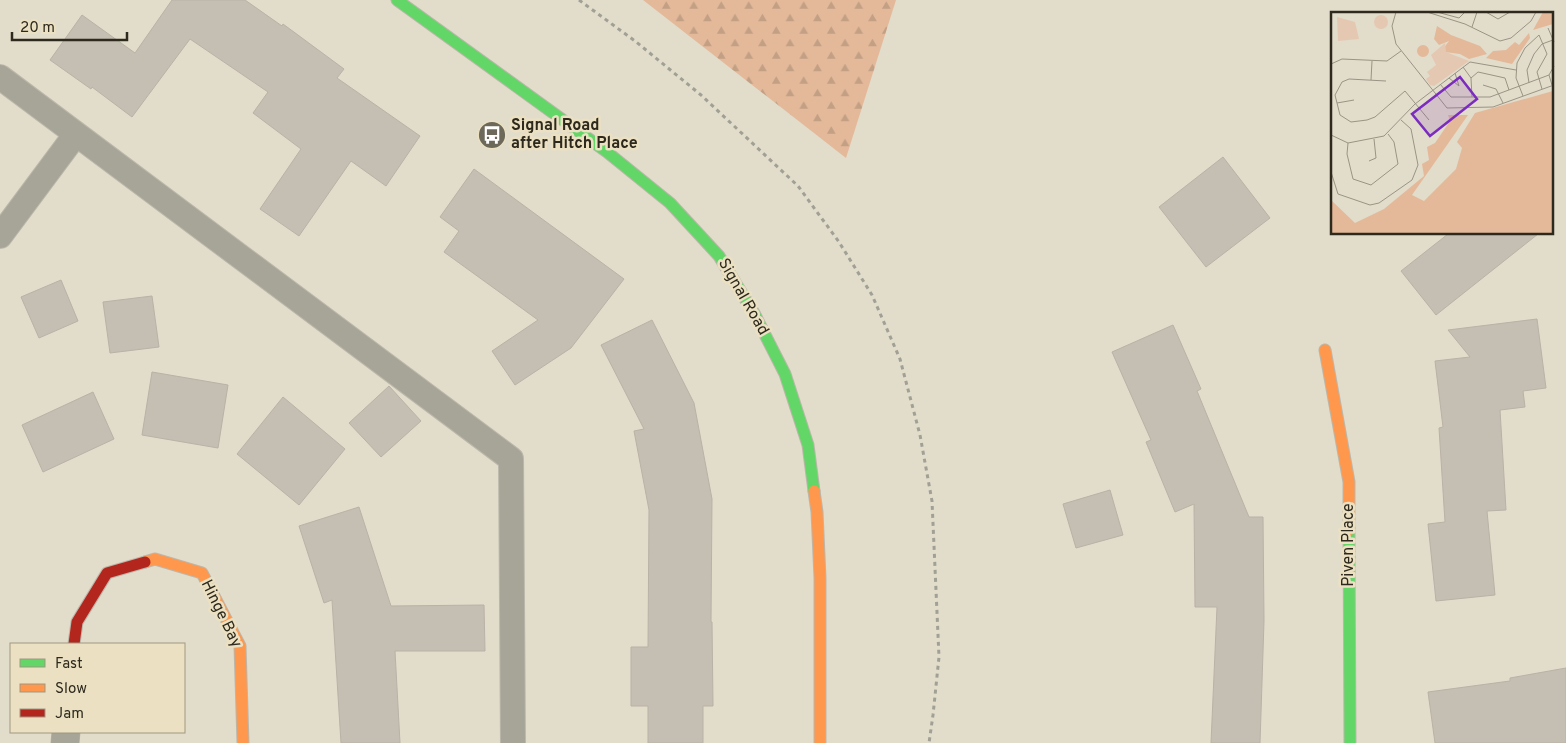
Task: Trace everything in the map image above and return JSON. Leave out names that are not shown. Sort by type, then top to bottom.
[{"type":"street","name":"Signal Road","points":[[396,0],[607,152],[670,204],[719,256],[755,315],[785,374],[808,445],[817,512],[819,559],[820,743]]},
{"type":"street","name":"Piven Place","points":[[1326,350],[1349,482],[1350,743]]},
{"type":"street","name":"Hinge Bay","points":[[74,643],[77,622],[108,573],[155,559],[202,573],[240,646],[243,743]]},
{"type":"lane","points":[[0,77],[511,459],[513,743]]},
{"type":"lane","points":[[0,236],[76,134]]},
{"type":"path","points":[[579,0],[635,41],[701,95],[798,186],[839,242],[872,295],[900,358],[920,434],[932,501],[939,657],[934,715],[929,743]]},
{"type":"green space","points":[[643,0],[896,0],[846,158]]},
{"type":"building","points":[[172,0],[245,0],[282,26],[283,24],[344,69],[337,78],[420,136],[386,186],[351,161],[299,236],[260,209],[301,149],[253,113],[268,92],[190,39],[132,117],[92,87],[91,89],[50,60],[82,15],[135,53]]},
{"type":"building","points":[[1223,157],[1270,218],[1206,267],[1159,207]]},
{"type":"building","points":[[474,169],[624,279],[571,348],[515,385],[492,351],[538,320],[444,252],[459,231],[440,217]]},
{"type":"building","points":[[1447,235],[1537,235],[1436,315],[1401,271]]},
{"type":"building","points":[[61,280],[78,321],[39,338],[21,297]]},
{"type":"building","points":[[152,296],[159,347],[110,353],[103,302]]},
{"type":"building","points":[[1537,319],[1546,388],[1523,391],[1525,407],[1500,410],[1506,510],[1487,511],[1495,595],[1436,601],[1428,524],[1445,522],[1439,428],[1443,427],[1435,361],[1470,357],[1448,330]]},
{"type":"building","points":[[652,320],[694,403],[712,499],[711,622],[713,706],[703,706],[703,743],[648,743],[648,706],[631,706],[631,647],[648,647],[649,510],[634,431],[644,429],[601,345]]},
{"type":"building","points":[[1173,325],[1201,389],[1197,391],[1249,517],[1263,517],[1264,621],[1260,743],[1211,743],[1217,607],[1195,607],[1194,504],[1175,512],[1146,442],[1151,440],[1112,352]]},
{"type":"building","points":[[152,372],[228,385],[218,448],[142,435]]},
{"type":"building","points":[[389,386],[421,421],[381,457],[349,423]]},
{"type":"building","points":[[93,392],[114,439],[43,472],[22,425]]},
{"type":"building","points":[[283,397],[345,449],[299,505],[237,454]]},
{"type":"building","points":[[1110,490],[1123,535],[1076,548],[1063,504]]},
{"type":"building","points":[[359,507],[391,606],[484,605],[485,651],[395,651],[400,743],[341,743],[332,600],[324,603],[299,526]]},
{"type":"building","points":[[1566,668],[1566,743],[1435,743],[1428,692],[1510,681],[1510,678]]},
{"type":"traffic: fast","points":[[397,0],[607,152],[670,203],[719,256],[755,315],[785,374],[808,445],[814,491]]},
{"type":"traffic: fast","points":[[1349,530],[1350,743]]},
{"type":"traffic: slow","points":[[1325,350],[1349,482],[1349,530]]},
{"type":"traffic: slow","points":[[814,491],[817,512],[820,578],[820,743]]},
{"type":"traffic: slow","points":[[145,562],[155,559],[202,573],[240,646],[243,743]]},
{"type":"traffic: jam","points":[[74,643],[77,622],[107,573],[145,562]]},
{"type":"place","name":"Signal Road after Hitch Place","points":[[492,135]]}]
